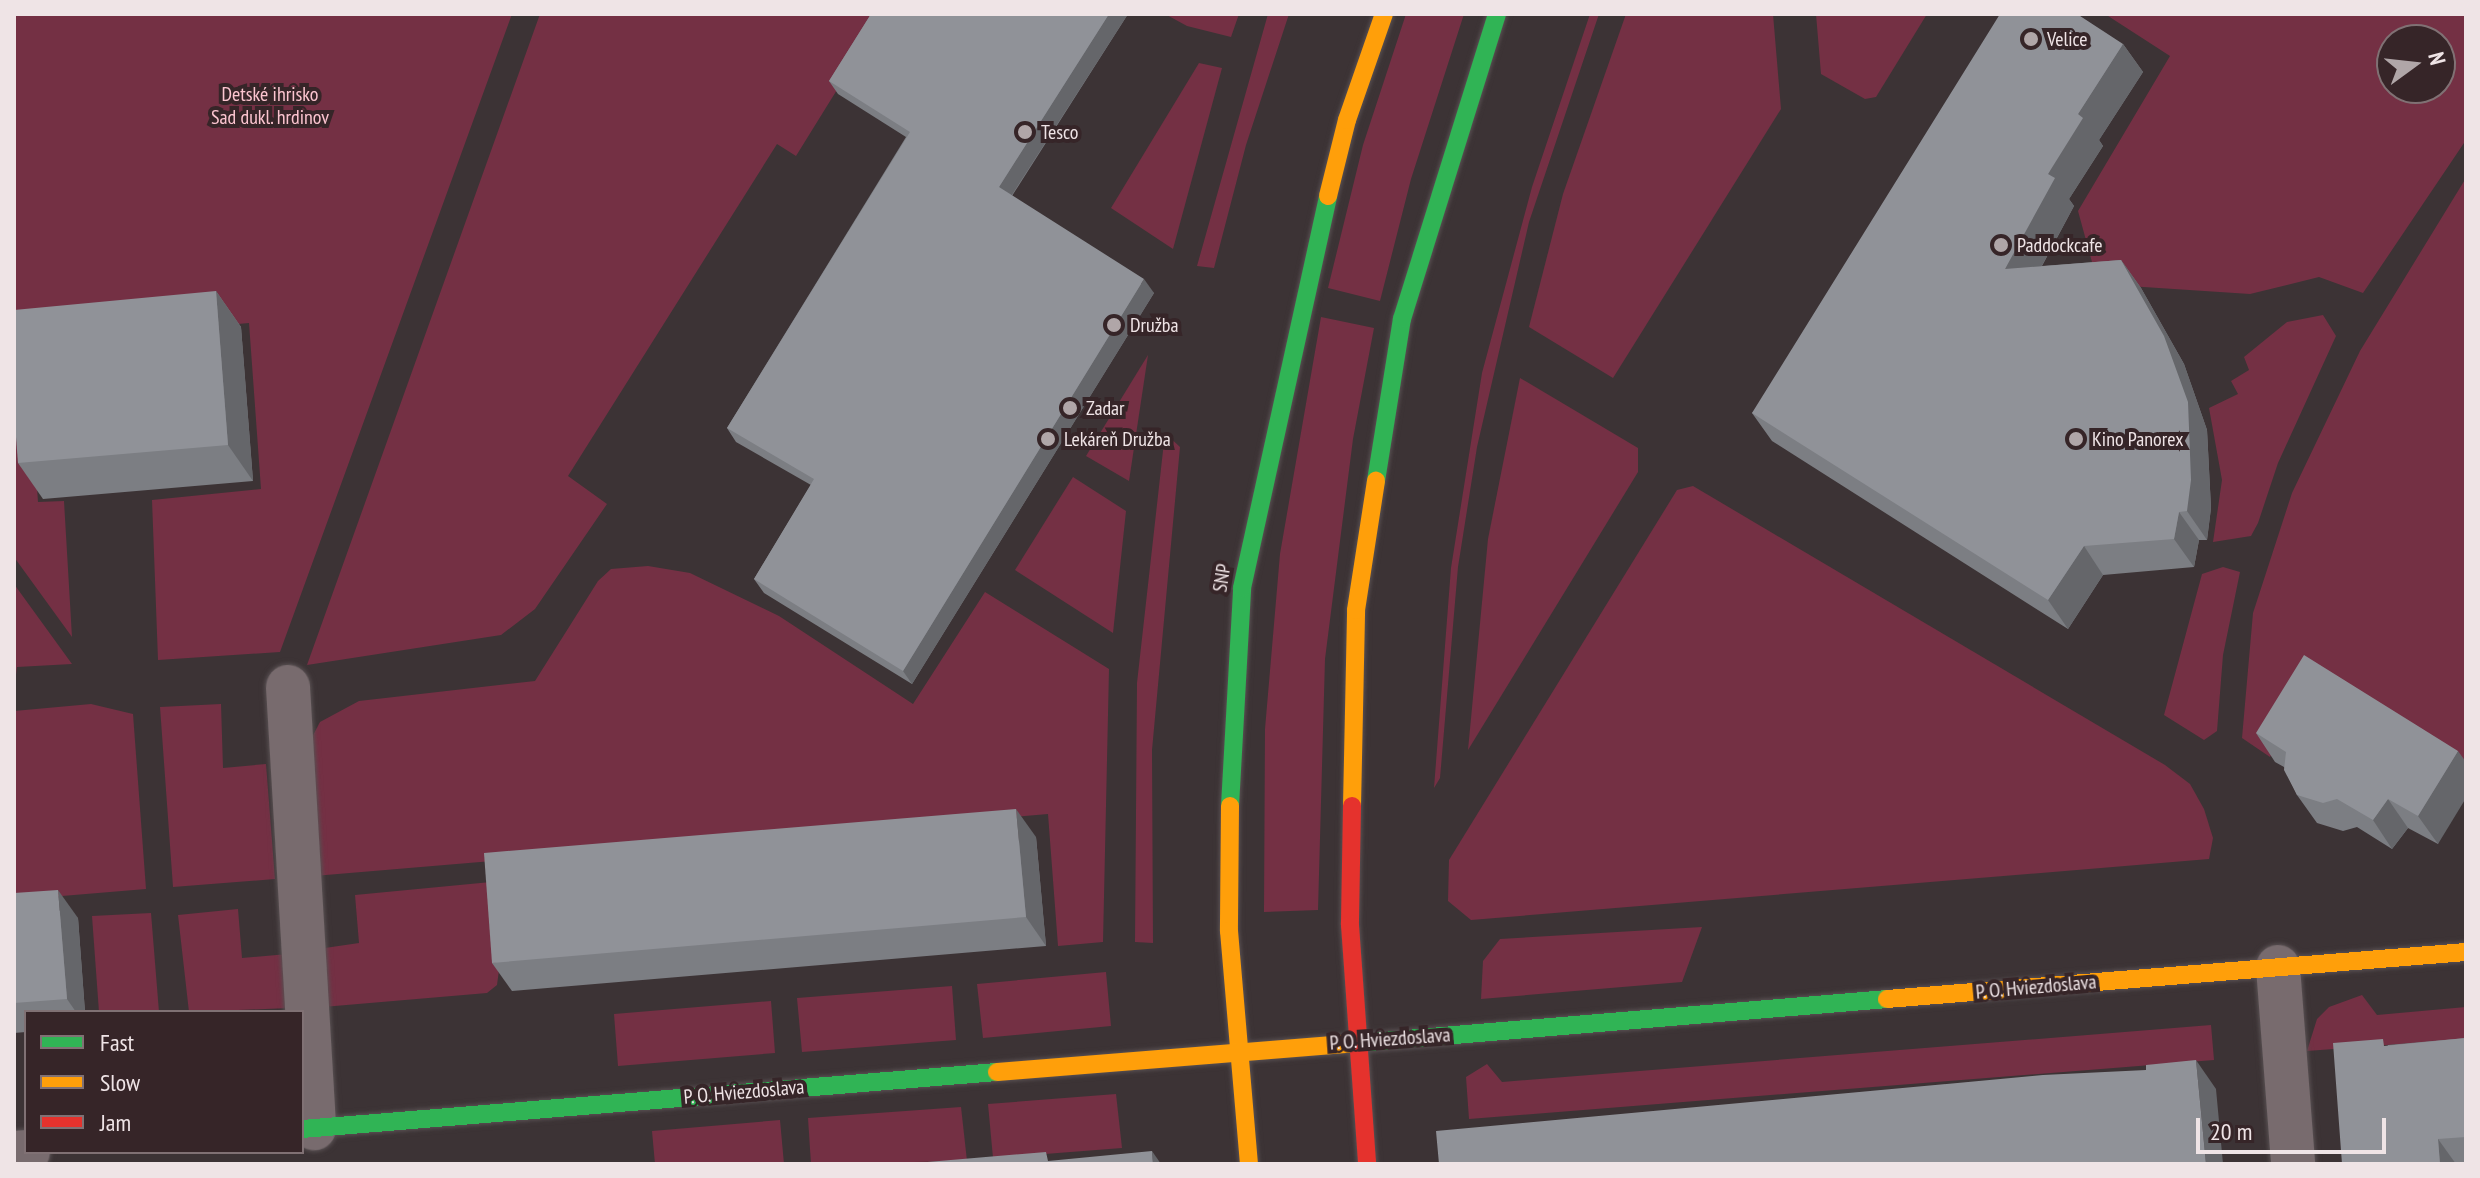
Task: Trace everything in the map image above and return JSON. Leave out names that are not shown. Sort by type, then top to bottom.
[{"type":"street","name":"SNP","points":[[1249,1164],[1229,869],[1230,760],[1242,588],[1305,286],[1347,120],[1384,14]]},
{"type":"street","points":[[1367,1164],[1350,925],[1356,610],[1402,319],[1497,14]]},
{"type":"street","name":"P. O. Hviezdoslava","points":[[288,687],[303,1010]]},
{"type":"street","name":"P. O. Hviezdoslava","points":[[304,1040],[308,1128],[2466,952]]},
{"type":"street","points":[[2278,967],[2293,1164]]},
{"type":"green space","name":"Detské ihrisko Sad dukl. hrdinov","points":[[14,14],[512,14],[280,652],[158,660],[152,500],[261,489],[249,323],[27,343],[38,502],[64,501],[72,637],[14,557]]},
{"type":"green space","points":[[540,14],[884,14],[796,156],[777,144],[568,476],[607,504],[535,609],[501,635],[307,665]]},
{"type":"green space","points":[[1165,14],[1239,14],[1231,37],[1187,26]]},
{"type":"green space","points":[[1268,14],[1289,14],[1246,145],[1214,268],[1197,266]]},
{"type":"green space","points":[[1406,14],[1464,14],[1411,179],[1380,301],[1328,288],[1363,145]]},
{"type":"green space","points":[[1590,14],[1599,14],[1529,222],[1477,447],[1458,567],[1440,778],[1434,788],[1451,568],[1482,373],[1532,187]]},
{"type":"green space","points":[[1626,14],[1773,14],[1781,109],[1613,378],[1529,327],[1563,194]]},
{"type":"green space","points":[[1816,14],[1927,14],[1876,97],[1865,99],[1821,74]]},
{"type":"green space","points":[[2105,14],[2466,14],[2466,140],[2363,293],[2319,277],[2250,294],[2098,284],[2078,211],[2170,56]]},
{"type":"green space","points":[[1199,63],[1222,68],[1173,249],[1111,208]]},
{"type":"green space","points":[[2466,178],[2466,765],[2279,740],[2270,757],[2242,738],[2253,613],[2292,493],[2360,351]]},
{"type":"green space","points":[[2323,315],[2336,336],[2278,463],[2258,523],[2251,536],[2213,542],[2222,480],[2209,408],[2238,394],[2231,381],[2249,370],[2244,357],[2287,322]]},
{"type":"green space","points":[[1321,317],[1374,328],[1353,439],[1325,659],[1318,910],[1264,912],[1265,729],[1280,554]]},
{"type":"green space","points":[[1148,355],[1129,481],[1086,456]]},
{"type":"green space","points":[[1520,378],[1638,448],[1638,472],[1468,750],[1488,539]]},
{"type":"green space","points":[[1165,433],[1180,447],[1152,750],[1153,943],[1135,942],[1137,683]]},
{"type":"green space","points":[[1073,477],[1126,511],[1113,633],[1015,570]]},
{"type":"green space","points":[[1693,486],[2165,765],[2190,784],[2204,809],[2213,838],[2209,859],[1471,920],[1448,901],[1449,860],[1677,490]]},
{"type":"green space","points":[[648,566],[690,573],[779,616],[913,704],[985,592],[1109,669],[1103,942],[1058,946],[1048,814],[314,876],[311,739],[320,722],[359,701],[535,681],[598,581],[611,569]]},
{"type":"green space","points":[[2223,567],[2240,572],[2223,655],[2217,731],[2204,740],[2164,715],[2202,574]]},
{"type":"green space","points":[[14,584],[72,664],[17,667],[14,690]]},
{"type":"green space","points":[[91,704],[133,714],[146,889],[14,900],[14,711]]},
{"type":"green space","points":[[221,704],[223,768],[266,764],[275,879],[173,887],[160,707]]},
{"type":"green space","points":[[491,882],[499,970],[497,985],[487,993],[323,1007],[318,949],[359,943],[355,895]]},
{"type":"green space","points":[[238,909],[242,958],[288,954],[289,1008],[189,1010],[178,915]]},
{"type":"green space","points":[[151,913],[159,1010],[99,1010],[92,916]]},
{"type":"green space","points":[[1702,927],[1682,982],[1481,999],[1483,961],[1500,939]]},
{"type":"green space","points":[[1106,972],[1111,1026],[983,1038],[977,984]]},
{"type":"green space","points":[[952,986],[956,1040],[802,1052],[797,998]]},
{"type":"green space","points":[[2362,995],[2377,1015],[2466,1007],[2466,1039],[2307,1051],[2317,1019],[2329,1007]]},
{"type":"green space","points":[[771,1001],[775,1053],[618,1066],[614,1014]]},
{"type":"green space","points":[[2211,1025],[2214,1060],[1469,1119],[1466,1077],[1487,1064],[1502,1082]]},
{"type":"green space","points":[[1116,1094],[1122,1148],[993,1158],[988,1104]]},
{"type":"green space","points":[[961,1107],[967,1161],[811,1164],[808,1118]]},
{"type":"green space","points":[[780,1120],[784,1164],[655,1164],[652,1131]]},
{"type":"building","points":[[871,14],[1109,14],[999,187],[1144,279],[903,671],[754,579],[814,479],[727,428],[910,132],[829,81]]},
{"type":"building","points":[[2000,14],[2077,14],[2123,44],[2078,114],[2083,118],[2048,174],[2055,178],[2005,269],[2121,260],[2164,336],[2188,402],[2191,480],[2187,511],[2179,512],[2174,539],[2084,546],[2048,600],[1752,413]]},
{"type":"building","points":[[216,291],[228,445],[18,463],[14,412],[14,310]]},
{"type":"building","points":[[2304,655],[2458,751],[2418,816],[2388,799],[2373,820],[2337,799],[2323,803],[2297,795],[2284,770],[2286,752],[2256,733]]},
{"type":"building","points":[[1016,809],[1026,917],[492,963],[484,853]]},
{"type":"building","points":[[58,890],[67,999],[14,1003],[14,893]]},
{"type":"building","points":[[2466,1038],[2466,1137],[2438,1139],[2440,1164],[2342,1164],[2333,1043],[2383,1039],[2384,1046]]},
{"type":"building","points":[[2196,1060],[2206,1164],[1439,1164],[1436,1131],[2043,1075],[2146,1070],[2146,1065]]},
{"type":"building","points":[[1152,1151],[1153,1164],[904,1164],[1046,1152],[1048,1161]]},
{"type":"traffic: fast","points":[[1376,481],[1402,319],[1497,14]]},
{"type":"traffic: fast","points":[[1230,806],[1242,588],[1328,196]]},
{"type":"traffic: fast","points":[[1358,1043],[1887,999]]},
{"type":"traffic: fast","points":[[304,1129],[997,1072]]},
{"type":"traffic: slow","points":[[1328,196],[1347,120],[1384,14]]},
{"type":"traffic: slow","points":[[1352,806],[1356,610],[1376,481]]},
{"type":"traffic: slow","points":[[1230,806],[1229,931],[1249,1164]]},
{"type":"traffic: slow","points":[[1887,999],[2466,952]]},
{"type":"traffic: slow","points":[[997,1072],[1358,1043]]},
{"type":"traffic: jam","points":[[1352,806],[1350,925],[1367,1164]]},
{"type":"place","name":"Velice","points":[[2031,39]]},
{"type":"place","name":"Tesco","points":[[1025,132]]},
{"type":"place","name":"Paddockcafe","points":[[2001,245]]},
{"type":"place","name":"Družba","points":[[1114,325]]},
{"type":"place","name":"Zadar","points":[[1070,408]]},
{"type":"place","name":"Lekáreň Družba","points":[[1048,439]]},
{"type":"place","name":"Kino Panorex","points":[[2076,439]]}]
